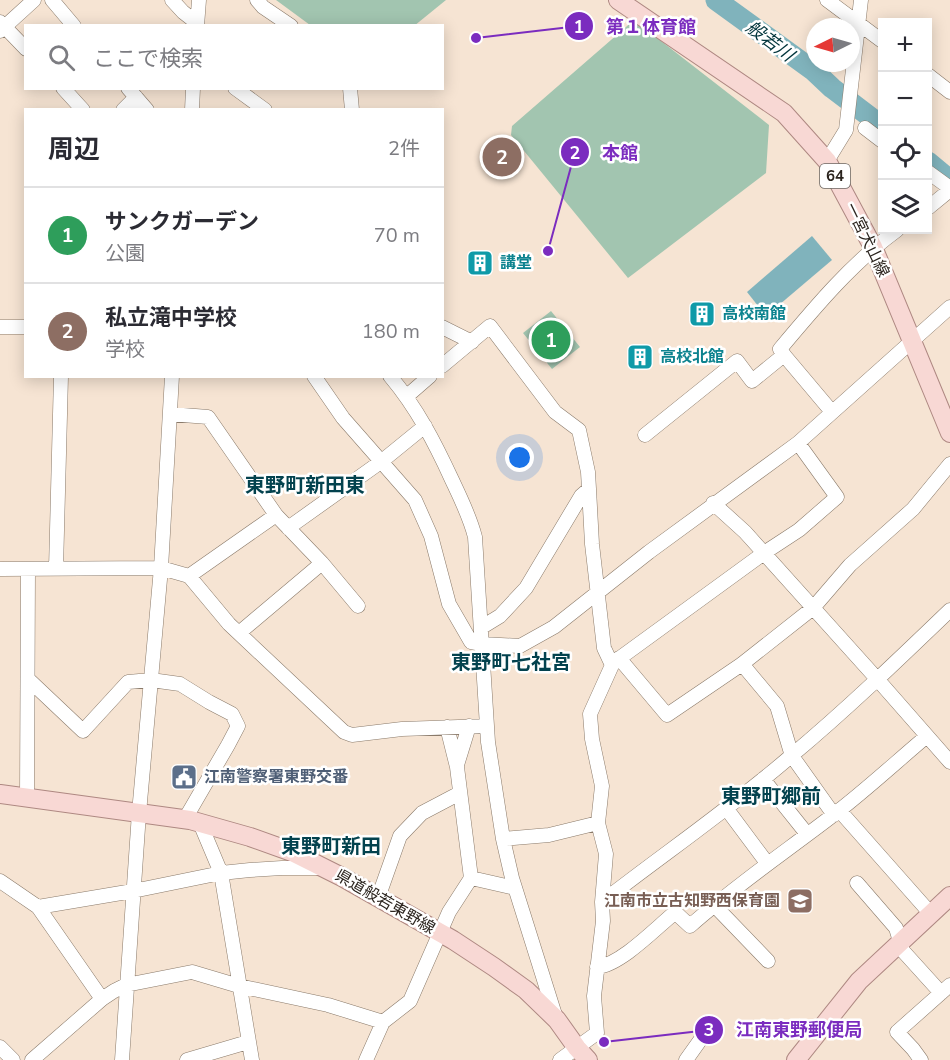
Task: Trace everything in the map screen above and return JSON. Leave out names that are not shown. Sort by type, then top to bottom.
[{"type":"main road","name":"一宮犬山線","points":[[618,0],[784,113],[827,161],[873,247],[950,433]]},
{"type":"main road","name":"県道般若東野線","points":[[0,794],[192,821],[250,837],[292,852],[326,868],[453,940],[486,962],[525,990],[556,1020],[582,1054]]},
{"type":"main road","points":[[796,1060],[859,981],[950,896]]},
{"type":"street","points":[[24,47],[2,27],[34,0]]},
{"type":"street","points":[[52,0],[72,24]]},
{"type":"street","points":[[172,0],[196,24]]},
{"type":"street","points":[[197,24],[199,0]]},
{"type":"street","points":[[257,0],[263,7],[288,24]]},
{"type":"street","points":[[827,0],[851,18]]},
{"type":"street","points":[[859,18],[861,0]]},
{"type":"street","points":[[860,24],[878,38]]},
{"type":"street","points":[[827,161],[846,130],[853,72]]},
{"type":"street","points":[[932,79],[950,92]]},
{"type":"street","points":[[65,90],[81,108]]},
{"type":"street","points":[[192,108],[193,90]]},
{"type":"street","points":[[238,90],[262,108]]},
{"type":"street","points":[[348,107],[350,90]]},
{"type":"street","points":[[124,108],[132,93],[145,108]]},
{"type":"street","points":[[865,128],[878,138]]},
{"type":"street","points":[[932,176],[950,189],[932,204]]},
{"type":"street","points":[[832,412],[780,349],[827,293],[873,247],[891,234]]},
{"type":"street","points":[[315,378],[343,417],[416,500],[431,536],[449,603],[471,642],[520,646],[554,627],[713,503],[798,443],[950,307]]},
{"type":"street","points":[[444,364],[490,326],[555,412],[579,430],[588,472],[592,544],[604,648],[667,715],[742,664],[813,608],[850,565],[913,509],[950,464]]},
{"type":"street","points":[[0,327],[24,327]]},
{"type":"street","points":[[444,328],[472,342]]},
{"type":"street","points":[[645,435],[737,361],[752,381],[784,355]]},
{"type":"street","points":[[56,569],[61,378]]},
{"type":"street","points":[[122,1060],[139,813],[161,568],[172,378]]},
{"type":"street","points":[[392,378],[407,396],[441,456],[470,519],[475,537],[487,726],[503,839],[515,888],[556,1020]]},
{"type":"street","points":[[407,396],[428,378]]},
{"type":"street","points":[[170,414],[208,417],[276,515],[322,563],[358,606]]},
{"type":"street","points":[[288,528],[382,461],[425,426]]},
{"type":"street","points":[[560,1060],[582,1054],[597,1033],[594,996],[603,921],[602,902],[606,854],[598,823],[602,786],[592,739],[590,714],[616,662],[764,553],[799,530],[837,496],[798,443]]},
{"type":"street","points":[[482,627],[500,616],[526,588],[581,496],[589,489]]},
{"type":"street","points":[[713,503],[745,532],[927,736],[948,754]]},
{"type":"street","points":[[189,576],[276,515]]},
{"type":"street","points":[[239,633],[322,563]]},
{"type":"street","points":[[0,569],[161,568],[189,576],[229,624],[344,732],[352,735],[402,729],[487,726]]},
{"type":"street","points":[[27,798],[28,569]]},
{"type":"street","points":[[602,902],[792,756],[878,680],[950,610]]},
{"type":"street","points":[[742,664],[777,706],[792,756],[836,812],[931,914]]},
{"type":"street","points":[[28,679],[83,731],[128,682],[151,680],[180,684],[232,714],[238,726],[192,821],[220,873],[252,1060]]},
{"type":"street","points":[[456,767],[469,726]]},
{"type":"street","points":[[366,1060],[383,1022],[410,1001],[449,912],[471,878],[456,767],[447,727]]},
{"type":"street","points":[[597,967],[621,958],[672,915],[677,914],[690,926],[767,863],[836,812],[927,736]]},
{"type":"street","points":[[763,779],[807,834]]},
{"type":"street","points":[[378,898],[400,836],[422,813],[460,793]]},
{"type":"street","points":[[726,808],[767,863]]},
{"type":"street","points":[[503,839],[549,836],[598,823]]},
{"type":"street","points":[[38,907],[220,873],[282,868],[326,868]]},
{"type":"street","points":[[471,878],[515,888]]},
{"type":"street","points":[[0,881],[38,907],[102,999]]},
{"type":"street","points":[[857,883],[896,928],[903,951],[946,989],[897,1032],[921,1060]]},
{"type":"street","points":[[714,905],[768,961]]},
{"type":"street","points":[[32,1060],[114,991],[126,985],[192,972],[239,986],[328,1005],[383,1022]]},
{"type":"street","points":[[686,1060],[701,1039]]},
{"type":"street","points":[[187,1060],[248,1042]]},
{"type":"street","points":[[0,1047],[13,1060]]},
{"type":"green space","points":[[276,0],[446,0],[416,24],[309,24]]},
{"type":"green space","points":[[634,20],[769,125],[766,173],[628,278],[511,135],[512,126]]},
{"type":"green space","points":[[551,311],[580,347],[552,369],[523,333]]},
{"type":"water","points":[[812,236],[832,260],[766,316],[747,292]]},
{"type":"waterway","name":"般若川","points":[[716,0],[814,71],[832,88],[878,123]]},
{"type":"waterway","name":"般若川","points":[[932,165],[950,180]]},
{"type":"place","name":"第１体育館","points":[[476,38]]},
{"type":"place","name":"私立滝中学校","points":[[502,157]]},
{"type":"place","name":"本館","points":[[548,251]]},
{"type":"place","name":"講堂","points":[[480,263]]},
{"type":"place","name":"高校南館","points":[[702,314]]},
{"type":"place","name":"サンクガーデン","points":[[551,340]]},
{"type":"place","name":"高校北館","points":[[640,357]]},
{"type":"place","name":"江南警察署東野交番","points":[[184,777]]},
{"type":"place","name":"江南市立古知野西保育園","points":[[800,901]]},
{"type":"place","name":"江南東野郵便局","points":[[604,1042]]},
{"type":"district","name":"東野町新田東","points":[[305,485]]},
{"type":"district","name":"東野町七社宮","points":[[511,662]]},
{"type":"district","name":"東野町郷前","points":[[771,796]]},
{"type":"district","name":"東野町新田","points":[[331,846]]}]
